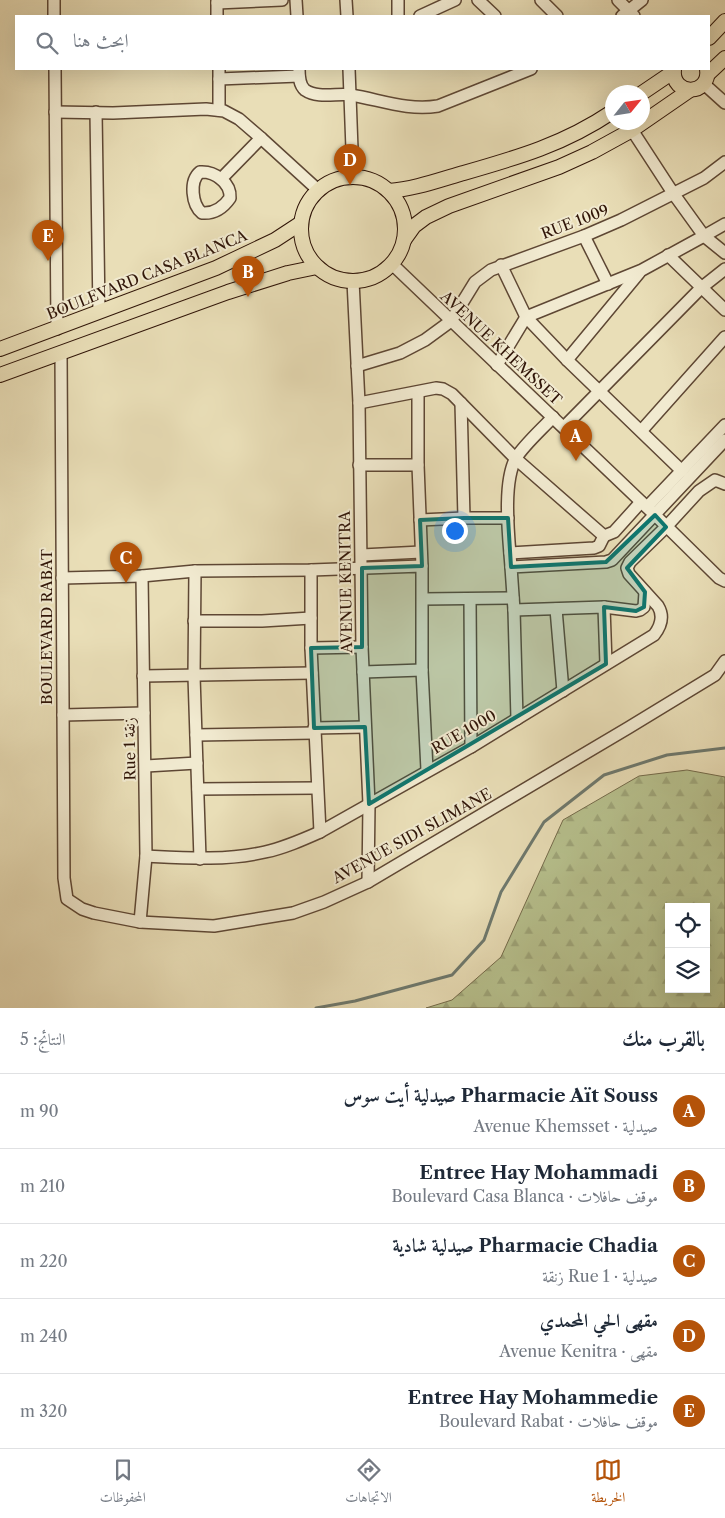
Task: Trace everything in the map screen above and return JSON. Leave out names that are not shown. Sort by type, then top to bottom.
[{"type":"main road","points":[[710,37],[725,21]]},
{"type":"main road","points":[[650,118],[690,90],[700,87],[706,76],[725,58]]},
{"type":"main road","points":[[650,87],[674,70],[676,83],[680,87],[690,90]]},
{"type":"main road","points":[[389,192],[418,187],[526,156],[592,126],[605,117]]},
{"type":"main road","points":[[404,240],[404,223],[400,206],[389,192],[380,184],[369,179],[353,176],[335,180],[318,190],[309,200],[301,223],[302,239],[307,254],[317,266],[334,277],[353,281],[367,279],[380,273],[392,264],[404,240],[414,226],[426,217],[449,206],[559,167],[592,152],[632,130]]},
{"type":"main road","name":"BOULEVARD CASA BLANCA","points":[[0,349],[216,268],[275,240],[301,223]]},
{"type":"main road","points":[[0,375],[228,292],[317,266]]},
{"type":"street","points":[[54,0],[54,15]]},
{"type":"street","points":[[217,15],[217,2],[282,0]]},
{"type":"street","points":[[296,0],[297,15]]},
{"type":"street","points":[[346,0],[347,15]]},
{"type":"street","points":[[398,0],[398,15]]},
{"type":"street","points":[[422,15],[455,0]]},
{"type":"street","points":[[478,0],[494,15]]},
{"type":"street","points":[[541,0],[556,15]]},
{"type":"street","points":[[618,0],[628,15],[642,0]]},
{"type":"street","points":[[55,70],[57,329]]},
{"type":"street","points":[[349,70],[353,176]]},
{"type":"street","points":[[219,110],[219,74],[299,72],[303,87],[312,93],[350,95],[397,105],[424,108],[438,106],[528,70]]},
{"type":"street","points":[[706,76],[725,103]]},
{"type":"street","points":[[56,112],[219,110],[230,114],[261,138],[318,190]]},
{"type":"street","points":[[96,112],[99,312]]},
{"type":"street","points":[[632,130],[704,236],[725,254]]},
{"type":"street","points":[[221,179],[261,138]]},
{"type":"street","name":"RUE 1009","points":[[451,321],[475,282],[483,275],[501,265],[584,236],[621,220],[704,178],[725,162]]},
{"type":"street","points":[[497,365],[526,317],[642,270],[725,224]]},
{"type":"street","points":[[584,236],[608,284]]},
{"type":"street","points":[[668,255],[725,310]]},
{"type":"street","name":"AVENUE KHEMSSET","points":[[392,264],[722,580],[725,589]]},
{"type":"street","points":[[501,265],[526,317],[567,360],[642,430],[682,471]]},
{"type":"street","points":[[564,428],[701,288],[725,269]]},
{"type":"street","points":[[567,360],[642,270]]},
{"type":"street","name":"AVENUE KENITRA","points":[[353,281],[359,402],[362,647],[369,804],[368,882]]},
{"type":"street","points":[[357,366],[400,353],[425,340],[451,321]]},
{"type":"street","points":[[642,430],[725,338]]},
{"type":"street","name":"BOULEVARD RABAT","points":[[61,354],[64,878],[68,899]]},
{"type":"street","points":[[359,402],[436,388],[444,389],[452,394],[516,459],[604,536]]},
{"type":"street","points":[[418,392],[418,465],[423,599],[422,670],[427,770]]},
{"type":"street","points":[[461,403],[464,518]]},
{"type":"street","points":[[517,719],[514,604],[508,518],[510,478],[516,459],[553,417]]},
{"type":"street","points":[[511,567],[606,562],[612,560],[648,508],[725,425]]},
{"type":"street","points":[[510,553],[594,548],[599,546],[604,536],[614,532],[648,508],[725,440]]},
{"type":"street","points":[[359,465],[418,465]]},
{"type":"street","points":[[666,527],[699,490],[709,483],[718,480],[725,484]]},
{"type":"street","points":[[420,520],[508,518]]},
{"type":"street","name":"RUE 1000","points":[[146,856],[200,859],[265,852],[320,832],[427,770],[471,747],[654,635],[660,628],[662,612],[629,574],[627,568],[630,562],[666,527]]},
{"type":"street","points":[[362,554],[421,552]]},
{"type":"street","points":[[62,578],[142,576],[195,571],[311,570],[422,566]]},
{"type":"street","points":[[311,570],[311,648],[320,832]]},
{"type":"street","points":[[195,571],[194,676],[200,859]]},
{"type":"street","name":"Rue 1 زنقة","points":[[140,922],[146,856],[142,576]]},
{"type":"street","points":[[423,599],[470,599],[556,609],[604,607],[636,611],[644,607],[645,592]]},
{"type":"street","points":[[470,599],[471,747]]},
{"type":"street","points":[[604,607],[606,664]]},
{"type":"street","points":[[556,609],[563,691]]},
{"type":"street","points":[[194,621],[262,621],[311,618]]},
{"type":"street","points":[[311,648],[362,647]]},
{"type":"street","name":"AVENUE SIDI SLIMANE","points":[[68,899],[82,909],[94,913],[140,922],[214,926],[236,924],[293,913],[324,902],[368,882],[720,674],[725,661]]},
{"type":"street","points":[[363,672],[422,670]]},
{"type":"street","points":[[143,676],[312,673]]},
{"type":"street","points":[[63,715],[144,713]]},
{"type":"street","points":[[196,735],[314,731],[365,727]]},
{"type":"street","points":[[146,766],[197,764]]},
{"type":"street","points":[[198,790],[317,788]]},
{"type":"highlighted area","points":[[655,515],[666,527],[627,568],[645,592],[644,607],[636,611],[604,607],[606,664],[369,804],[365,727],[314,728],[311,648],[362,647],[362,568],[422,566],[420,520],[464,518],[508,518],[511,567],[606,562]]},
{"type":"green space","points":[[687,770],[725,777],[725,1008],[426,1008],[452,1000],[501,957],[563,820],[639,776]]},
{"type":"waterway","points":[[316,1008],[355,1001],[452,975],[484,940],[501,892],[544,822],[604,775],[667,755],[725,748]]},
{"type":"place","name":"مقهى الحي المحمدي","points":[[350,185]]},
{"type":"place","name":"Entree Hay Mohammedie","points":[[48,261]]},
{"type":"place","name":"Entree Hay Mohammadi","points":[[248,297]]},
{"type":"place","name":"Pharmacie Aït Souss صيدلية أيت سوس","points":[[576,461]]},
{"type":"place","name":"Pharmacie Chadia صيدلية شادية","points":[[126,583]]}]
